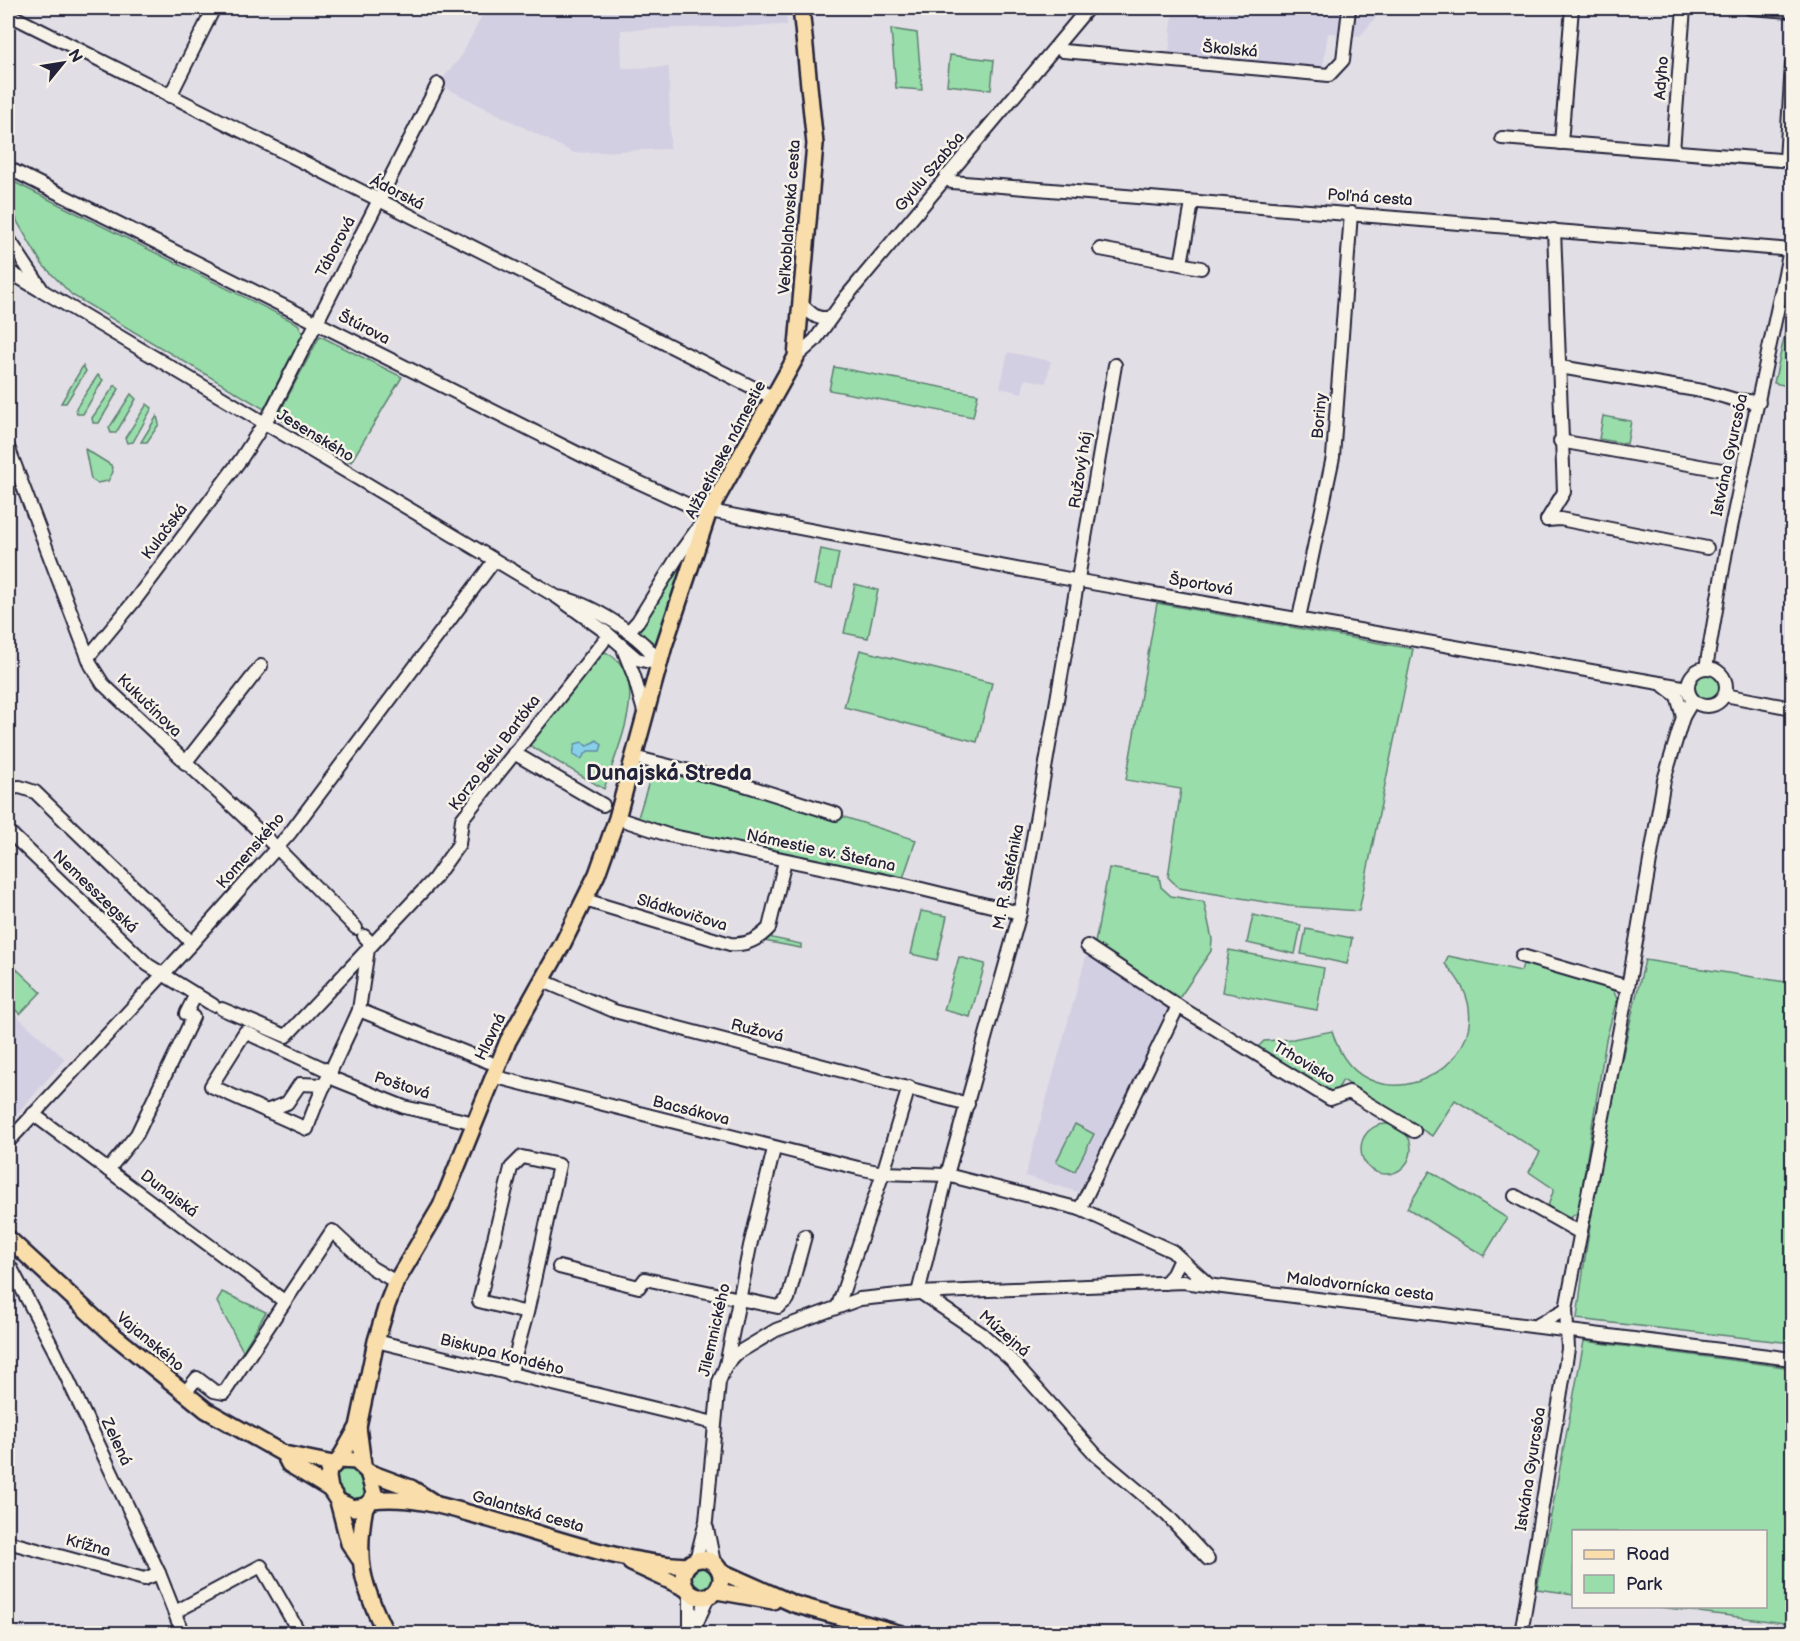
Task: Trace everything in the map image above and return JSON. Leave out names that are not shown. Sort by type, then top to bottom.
[{"type":"main road","name":"Veľkoblahovská cesta","points":[[796,357],[815,144],[801,8]]},
{"type":"main road","name":"Alžbetínske námestie","points":[[659,664],[709,513],[796,357]]},
{"type":"main road","name":"Hlavná","points":[[358,1427],[376,1341],[396,1282],[441,1206],[490,1069],[585,900],[617,818],[659,664]]},
{"type":"main road","name":"Vajanského","points":[[8,1238],[89,1314],[184,1394],[247,1434],[284,1454]]},
{"type":"main road","points":[[358,1427],[328,1477],[349,1543],[359,1558],[367,1592],[386,1634]]},
{"type":"main road","points":[[358,1427],[366,1468],[374,1485],[359,1558]]},
{"type":"main road","points":[[284,1454],[336,1462],[356,1461],[366,1468],[411,1488],[435,1503]]},
{"type":"main road","points":[[284,1454],[290,1464],[353,1508],[389,1498],[435,1503]]},
{"type":"main road","name":"Galantská cesta","points":[[435,1503],[611,1554],[688,1591]]},
{"type":"main road","name":"Galantská cesta","points":[[611,1554],[691,1563]]},
{"type":"main road","points":[[795,1604],[704,1559],[691,1563],[682,1577],[688,1591],[698,1598],[713,1594],[795,1604],[901,1634]]},
{"type":"main road","points":[[713,1594],[721,1581],[717,1567]]},
{"type":"street","points":[[170,96],[214,8]]},
{"type":"street","name":"Gyulu Szabóa","points":[[796,357],[815,340],[831,317],[946,176],[1088,8]]},
{"type":"street","points":[[1561,143],[1572,8]]},
{"type":"street","name":"Adyho","points":[[1673,152],[1684,8]]},
{"type":"street","points":[[1750,8],[1792,10]]},
{"type":"street","name":"Školská","points":[[1057,46],[1063,51],[1329,75],[1343,60],[1349,9]]},
{"type":"street","name":"Ádorská","points":[[8,14],[378,202],[774,398]]},
{"type":"street","points":[[1502,138],[1789,161],[1792,64]]},
{"type":"street","name":"Táborová","points":[[263,425],[438,84]]},
{"type":"street","name":"Štúrova","points":[[8,168],[597,463],[709,513]]},
{"type":"street","name":"Poľná cesta","points":[[946,176],[952,182],[1791,250]]},
{"type":"street","points":[[1181,264],[1192,202]]},
{"type":"street","name":"Boriny","points":[[1299,618],[1333,458],[1351,213]]},
{"type":"street","points":[[1554,230],[1560,367],[1560,441],[1564,492],[1547,520],[1560,519],[1707,548]]},
{"type":"street","name":"Jesenského","points":[[8,238],[43,291],[263,425],[557,597],[584,615],[640,661],[659,664]]},
{"type":"street","points":[[1100,249],[1201,268]]},
{"type":"street","name":"Istvána Gyurcsóa","points":[[1706,668],[1726,551],[1791,250]]},
{"type":"street","points":[[8,271],[43,291]]},
{"type":"street","points":[[802,305],[812,316],[822,319],[831,317]]},
{"type":"street","name":"Ružový háj","points":[[1079,580],[1115,365]]},
{"type":"street","points":[[1560,367],[1708,392],[1736,400],[1759,402]]},
{"type":"street","name":"Kulačská","points":[[89,656],[157,572],[263,425]]},
{"type":"street","points":[[1560,441],[1722,470]]},
{"type":"street","name":"Kukučínova","points":[[8,447],[89,656],[103,684],[277,848],[370,942],[368,949]]},
{"type":"street","points":[[628,632],[638,621],[680,553],[709,513]]},
{"type":"street","name":"Športová","points":[[709,513],[1688,688]]},
{"type":"street","name":"Komenského","points":[[8,1142],[277,848],[494,561]]},
{"type":"street","name":"M. R. Štefánika","points":[[947,1175],[1020,913],[1079,580]]},
{"type":"street","points":[[557,597],[576,602],[628,632],[646,645],[659,664]]},
{"type":"street","name":"Korzo Bélu Bartóka","points":[[218,1007],[286,1036],[434,879],[459,844],[462,819],[603,642]]},
{"type":"street","points":[[622,647],[634,676],[645,715]]},
{"type":"street","points":[[185,763],[261,666]]},
{"type":"street","points":[[1725,695],[1726,686],[1723,676],[1716,670],[1706,668],[1693,674],[1688,688],[1693,700],[1710,706],[1725,695],[1792,708]]},
{"type":"street","points":[[1663,685],[1677,696],[1683,717]]},
{"type":"street","name":"Istvána Gyurcsóa","points":[[1521,1634],[1568,1349],[1566,1309],[1579,1232],[1628,987],[1664,780],[1683,717],[1693,700]]},
{"type":"street","points":[[514,753],[603,805]]},
{"type":"street","points":[[633,757],[738,783],[836,814]]},
{"type":"street","points":[[8,788],[20,787],[35,792],[192,943]]},
{"type":"street","name":"Námestie sv. Štefana","points":[[617,818],[668,835],[903,885],[1020,913]]},
{"type":"street","name":"Nemesszegská","points":[[8,831],[148,965],[218,1007]]},
{"type":"street","name":"Sládkovičova","points":[[585,900],[730,944],[748,943],[769,928],[785,861]]},
{"type":"street","name":"Trhovisko","points":[[1087,946],[1178,1006],[1330,1099],[1349,1092],[1414,1131]]},
{"type":"street","points":[[266,1111],[307,1130],[360,1010],[368,949]]},
{"type":"street","points":[[1522,956],[1628,987]]},
{"type":"street","name":"Ružová","points":[[541,980],[614,1011],[968,1104]]},
{"type":"street","points":[[108,1170],[137,1134],[193,1017],[186,1014],[196,994]]},
{"type":"street","points":[[1080,1209],[1178,1006]]},
{"type":"street","name":"Bacsákova","points":[[360,1010],[490,1069],[774,1149],[883,1173],[947,1175]]},
{"type":"street","name":"Poštová","points":[[266,1111],[211,1086],[245,1032],[328,1078],[404,1107],[466,1121]]},
{"type":"street","points":[[266,1111],[287,1103],[300,1083],[328,1078]]},
{"type":"street","points":[[838,1306],[909,1087]]},
{"type":"street","name":"Dunajská","points":[[33,1114],[284,1301]]},
{"type":"street","name":"Jilemnického","points":[[691,1563],[706,1521],[719,1382],[726,1365],[774,1149]]},
{"type":"street","points":[[510,1375],[527,1313],[559,1165],[522,1157],[511,1168],[479,1301],[527,1313]]},
{"type":"street","points":[[726,1365],[736,1354],[776,1330],[838,1306],[860,1299],[920,1293],[947,1175],[1080,1209],[1172,1251],[1209,1285]]},
{"type":"street","points":[[1515,1196],[1579,1232]]},
{"type":"street","points":[[184,1394],[197,1377],[214,1391],[224,1393],[332,1231],[372,1268],[396,1282]]},
{"type":"street","points":[[559,1266],[639,1287],[645,1279],[774,1307],[786,1304],[805,1236]]},
{"type":"street","points":[[1165,1283],[1173,1274],[1180,1258]]},
{"type":"street","name":"Zelená","points":[[11,1268],[55,1352],[159,1573],[183,1634]]},
{"type":"street","name":"Malodvornícka cesta","points":[[920,1293],[1165,1283],[1209,1285],[1792,1359]]},
{"type":"street","name":"Múzejná","points":[[920,1293],[982,1334],[1011,1360],[1097,1456],[1167,1515],[1208,1559]]},
{"type":"street","points":[[1536,1326],[1566,1309]]},
{"type":"street","name":"Biskupa Kondého","points":[[376,1341],[714,1423]]},
{"type":"street","name":"Jilemnického","points":[[706,1521],[717,1567]]},
{"type":"street","name":"Krížna","points":[[8,1542],[144,1578],[159,1573]]},
{"type":"street","points":[[176,1612],[261,1566],[300,1634]]},
{"type":"street","points":[[688,1591],[691,1634]]},
{"type":"street","points":[[691,1634],[713,1594]]},
{"type":"shaded area","points":[[486,8],[786,8],[787,25],[621,30],[622,68],[669,67],[670,149],[574,153],[438,84],[460,58]]},
{"type":"shaded area","points":[[1173,8],[1384,8],[1360,36],[1328,33],[1323,67],[1169,54]]},
{"type":"shaded area","points":[[1008,352],[1051,361],[1046,383],[1025,379],[1022,393],[1000,388]]},
{"type":"shaded area","points":[[1087,953],[1171,1008],[1078,1192],[1025,1176]]},
{"type":"shaded area","points":[[8,1008],[65,1059],[8,1125]]},
{"type":"green space","points":[[891,29],[917,33],[922,90],[896,88]]},
{"type":"green space","points":[[950,55],[994,60],[991,90],[947,85]]},
{"type":"green space","points":[[8,179],[298,324],[303,333],[264,409],[72,295],[42,264],[18,223],[8,198]]},
{"type":"green space","points":[[1792,302],[1792,387],[1774,383]]},
{"type":"green space","points":[[320,336],[402,377],[351,462],[277,417]]},
{"type":"green space","points":[[83,366],[86,371],[66,403],[61,403]]},
{"type":"green space","points":[[834,367],[978,394],[973,417],[829,390]]},
{"type":"green space","points":[[98,375],[103,380],[83,414],[77,414],[76,408]]},
{"type":"green space","points":[[115,385],[119,389],[99,423],[93,423],[92,418]]},
{"type":"green space","points":[[131,394],[136,399],[116,433],[111,433],[109,428]]},
{"type":"green space","points":[[147,404],[152,408],[133,442],[127,443],[125,438]]},
{"type":"green space","points":[[157,416],[159,424],[147,442],[141,442]]},
{"type":"green space","points":[[1603,416],[1631,421],[1627,444],[1599,439]]},
{"type":"green space","points":[[85,449],[111,465],[113,472],[108,481],[97,483],[91,479]]},
{"type":"green space","points":[[821,549],[839,553],[832,588],[814,585]]},
{"type":"green space","points":[[674,568],[685,573],[657,645],[638,631]]},
{"type":"green space","points":[[855,584],[878,590],[868,638],[844,633]]},
{"type":"green space","points":[[1157,603],[1413,649],[1359,911],[1289,906],[1179,888],[1168,877],[1181,789],[1126,780]]},
{"type":"green space","points":[[600,650],[617,660],[626,674],[630,692],[623,732],[604,789],[524,742]]},
{"type":"green space","points":[[860,650],[992,683],[977,742],[844,707]]},
{"type":"green space","points":[[1708,674],[1717,678],[1721,687],[1717,696],[1708,700],[1699,696],[1695,687],[1699,678]]},
{"type":"green space","points":[[655,762],[738,783],[916,840],[901,884],[636,824]]},
{"type":"green space","points":[[1109,868],[1159,876],[1161,887],[1171,896],[1204,902],[1212,939],[1211,951],[1180,997],[1174,999],[1095,943]]},
{"type":"green space","points":[[921,911],[947,916],[937,960],[911,954]]},
{"type":"green space","points":[[1253,915],[1301,925],[1295,954],[1247,943]]},
{"type":"green space","points":[[773,926],[772,938],[801,944],[801,948],[759,940]]},
{"type":"green space","points":[[1306,929],[1352,938],[1347,964],[1301,954]]},
{"type":"green space","points":[[1229,950],[1324,968],[1317,1010],[1222,992]]},
{"type":"green space","points":[[1448,956],[1521,971],[1524,961],[1613,990],[1617,999],[1606,1040],[1578,1213],[1567,1219],[1548,1206],[1554,1189],[1529,1172],[1540,1152],[1455,1100],[1432,1136],[1343,1080],[1337,1090],[1330,1091],[1258,1047],[1264,1041],[1293,1039],[1332,1031],[1350,1065],[1376,1082],[1405,1084],[1434,1074],[1456,1055],[1468,1028],[1466,997],[1445,964]]},
{"type":"green space","points":[[959,957],[985,964],[970,1017],[944,1010]]},
{"type":"green space","points":[[1645,960],[1792,983],[1792,1343],[1577,1319],[1589,1229],[1605,1138]]},
{"type":"green space","points":[[8,961],[41,992],[20,1014],[8,1003]]},
{"type":"green space","points":[[1075,1124],[1094,1134],[1075,1171],[1056,1162]]},
{"type":"green space","points":[[1391,1124],[1404,1131],[1410,1139],[1410,1159],[1404,1167],[1396,1173],[1381,1174],[1368,1167],[1362,1159],[1361,1144],[1368,1131],[1376,1125]]},
{"type":"green space","points":[[1430,1171],[1507,1218],[1484,1256],[1407,1208]]},
{"type":"green space","points":[[222,1292],[266,1312],[243,1351],[217,1302]]},
{"type":"green space","points":[[1584,1341],[1792,1368],[1792,1624],[1668,1608],[1767,1608],[1767,1530],[1572,1530],[1572,1594],[1537,1589]]},
{"type":"green space","points":[[346,1468],[357,1474],[364,1486],[365,1494],[357,1500],[350,1500],[336,1482],[338,1472]]},
{"type":"green space","points":[[701,1568],[709,1571],[712,1579],[709,1587],[701,1590],[693,1587],[690,1579],[693,1571]]},
{"type":"water","points":[[597,740],[602,745],[600,751],[588,751],[581,759],[573,755],[575,744],[582,742],[587,746]]},
{"type":"district","name":"Dunajská Streda","points":[[669,773]]}]
